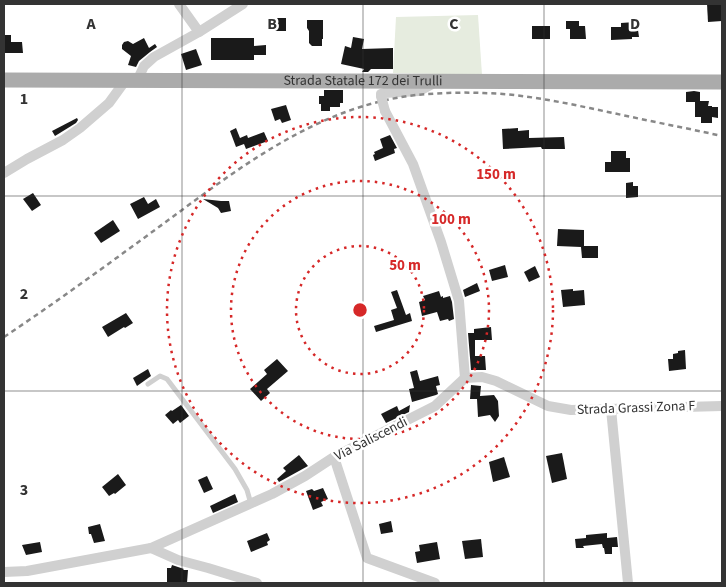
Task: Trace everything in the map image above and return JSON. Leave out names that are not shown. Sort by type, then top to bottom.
[{"type":"main road","name":"Strada Statale 172 dei Trulli","points":[[4,80],[722,82]]},
{"type":"street","points":[[179,4],[199,32]]},
{"type":"street","points":[[4,173],[63,140],[80,128],[109,103],[154,57],[199,32],[243,4]]},
{"type":"street","points":[[438,82],[419,91],[384,93],[381,96],[385,111],[413,164],[441,242],[459,301],[465,378]]},
{"type":"street","name":"Strada Grassi Zona F","points":[[465,378],[482,377],[496,381],[548,406],[570,410],[722,406]]},
{"type":"street","name":"Via Saliscendi","points":[[4,572],[27,571],[151,548],[272,494],[334,457],[434,406],[465,378]]},
{"type":"street","points":[[611,409],[628,583]]},
{"type":"street","points":[[334,457],[367,558],[435,583]]},
{"type":"street","points":[[151,548],[178,560],[257,583]]},
{"type":"lane","points":[[148,384],[160,376],[167,379],[235,469],[247,490],[251,504]]},
{"type":"shaded area","points":[[478,15],[482,75],[393,73],[396,17]]},
{"type":"building","points":[[707,4],[722,4],[722,21],[708,22]]},
{"type":"building","points":[[268,18],[286,18],[286,31],[268,31]]},
{"type":"building","points":[[307,20],[323,20],[322,46],[312,46],[309,43]]},
{"type":"building","points":[[566,21],[579,21],[579,26],[585,26],[586,39],[570,39],[570,29],[566,29]]},
{"type":"building","points":[[635,22],[635,30],[638,30],[639,37],[611,40],[611,27],[621,27],[621,23]]},
{"type":"building","points":[[532,26],[550,26],[550,39],[532,39]]},
{"type":"building","points":[[4,35],[11,35],[11,42],[22,42],[23,53],[4,53]]},
{"type":"building","points":[[353,37],[364,39],[362,49],[393,48],[393,69],[371,69],[368,72],[362,72],[364,69],[341,64],[345,46],[351,48]]},
{"type":"building","points":[[144,38],[149,48],[155,44],[157,47],[139,61],[136,67],[128,65],[131,56],[122,49],[122,45],[128,41],[133,44]]},
{"type":"building","points":[[211,38],[254,38],[254,46],[266,45],[266,55],[254,55],[254,60],[211,60]]},
{"type":"building","points":[[196,49],[202,65],[186,70],[181,54]]},
{"type":"building","points":[[324,90],[343,90],[343,103],[340,103],[340,107],[330,107],[330,111],[321,111],[319,96],[324,96]]},
{"type":"building","points":[[686,92],[700,92],[700,101],[709,101],[708,106],[718,107],[718,118],[712,117],[712,123],[701,123],[701,117],[695,117],[695,102],[686,102]]},
{"type":"building","points":[[286,105],[291,120],[282,123],[280,119],[275,121],[271,109]]},
{"type":"building","points":[[77,118],[76,123],[55,136],[52,131]]},
{"type":"building","points":[[236,128],[240,138],[247,135],[248,138],[264,132],[268,141],[246,149],[244,144],[236,147],[230,131]]},
{"type":"building","points":[[518,128],[518,131],[529,130],[529,138],[564,137],[565,149],[542,149],[541,147],[503,149],[502,129]]},
{"type":"building","points":[[390,135],[397,148],[394,149],[395,153],[375,161],[374,152],[383,148],[380,139]]},
{"type":"building","points":[[611,151],[626,151],[626,158],[630,158],[630,172],[605,172],[605,162],[611,162]]},
{"type":"building","points":[[633,182],[633,186],[638,186],[638,197],[626,198],[626,183]]},
{"type":"building","points":[[33,193],[41,205],[32,211],[23,199]]},
{"type":"building","points":[[144,197],[148,204],[156,199],[160,207],[138,219],[130,204]]},
{"type":"building","points":[[203,199],[229,201],[231,211],[221,213],[218,208]]},
{"type":"building","points":[[113,220],[120,231],[101,243],[94,233]]},
{"type":"building","points":[[558,229],[584,230],[584,246],[598,246],[598,258],[582,258],[581,247],[557,246]]},
{"type":"building","points":[[505,265],[508,277],[492,281],[489,270]]},
{"type":"building","points":[[535,266],[540,277],[529,282],[524,272]]},
{"type":"building","points":[[477,283],[480,291],[465,297],[463,290]]},
{"type":"building","points":[[573,289],[573,291],[584,290],[585,305],[563,307],[561,290]]},
{"type":"building","points":[[397,290],[406,315],[410,313],[412,321],[376,332],[374,326],[394,320],[391,310],[397,308],[391,292]]},
{"type":"building","points":[[439,291],[443,298],[450,296],[454,319],[440,321],[437,312],[422,316],[419,302],[425,300],[423,296]]},
{"type":"building","points":[[126,313],[133,323],[108,337],[102,327]]},
{"type":"building","points":[[491,327],[492,340],[475,340],[475,356],[485,356],[486,370],[471,370],[468,333],[474,333],[474,329]]},
{"type":"building","points":[[685,350],[686,369],[669,371],[668,359],[673,359],[673,354],[678,353],[678,351]]},
{"type":"building","points":[[277,359],[288,371],[267,389],[270,393],[261,401],[250,389],[267,374],[264,370]]},
{"type":"building","points":[[148,369],[151,376],[137,386],[133,378]]},
{"type":"building","points":[[417,370],[420,381],[438,376],[440,385],[436,386],[438,394],[412,402],[409,389],[414,388],[410,372]]},
{"type":"building","points":[[471,385],[481,386],[480,396],[494,395],[498,401],[499,416],[495,422],[490,415],[478,417],[477,399],[470,399]]},
{"type":"building","points":[[181,405],[189,416],[180,423],[178,420],[173,424],[165,415]]},
{"type":"building","points":[[410,405],[409,412],[386,423],[381,414],[397,406],[399,411]]},
{"type":"building","points":[[562,453],[567,479],[552,483],[546,456]]},
{"type":"building","points":[[299,455],[308,466],[279,482],[277,479],[286,471],[283,468]]},
{"type":"building","points":[[504,457],[510,477],[493,482],[489,462]]},
{"type":"building","points":[[118,474],[126,485],[115,494],[109,496],[102,487]]},
{"type":"building","points":[[207,476],[213,489],[204,493],[198,480]]},
{"type":"building","points":[[323,488],[328,499],[321,502],[323,506],[313,510],[306,491]]},
{"type":"building","points":[[235,494],[238,502],[213,513],[210,506]]},
{"type":"building","points":[[391,521],[393,532],[381,534],[379,524]]},
{"type":"building","points":[[100,524],[105,541],[94,543],[91,534],[89,534],[88,527]]},
{"type":"building","points":[[267,533],[270,540],[267,542],[268,545],[251,552],[247,541]]},
{"type":"building","points":[[607,533],[607,538],[617,537],[618,547],[612,547],[612,554],[605,554],[602,544],[576,548],[575,539],[586,538],[586,535]]},
{"type":"building","points":[[481,539],[483,557],[465,559],[462,541]]},
{"type":"building","points":[[40,542],[42,552],[26,555],[22,545]]},
{"type":"building","points":[[437,542],[440,559],[417,563],[415,552],[420,551],[419,545]]},
{"type":"building","points":[[172,565],[188,570],[187,583],[167,583],[167,568],[171,568]]},
{"type":"railway","points":[[4,337],[251,161],[313,126],[346,112],[380,101],[441,93],[516,95],[565,103],[722,136]]}]
